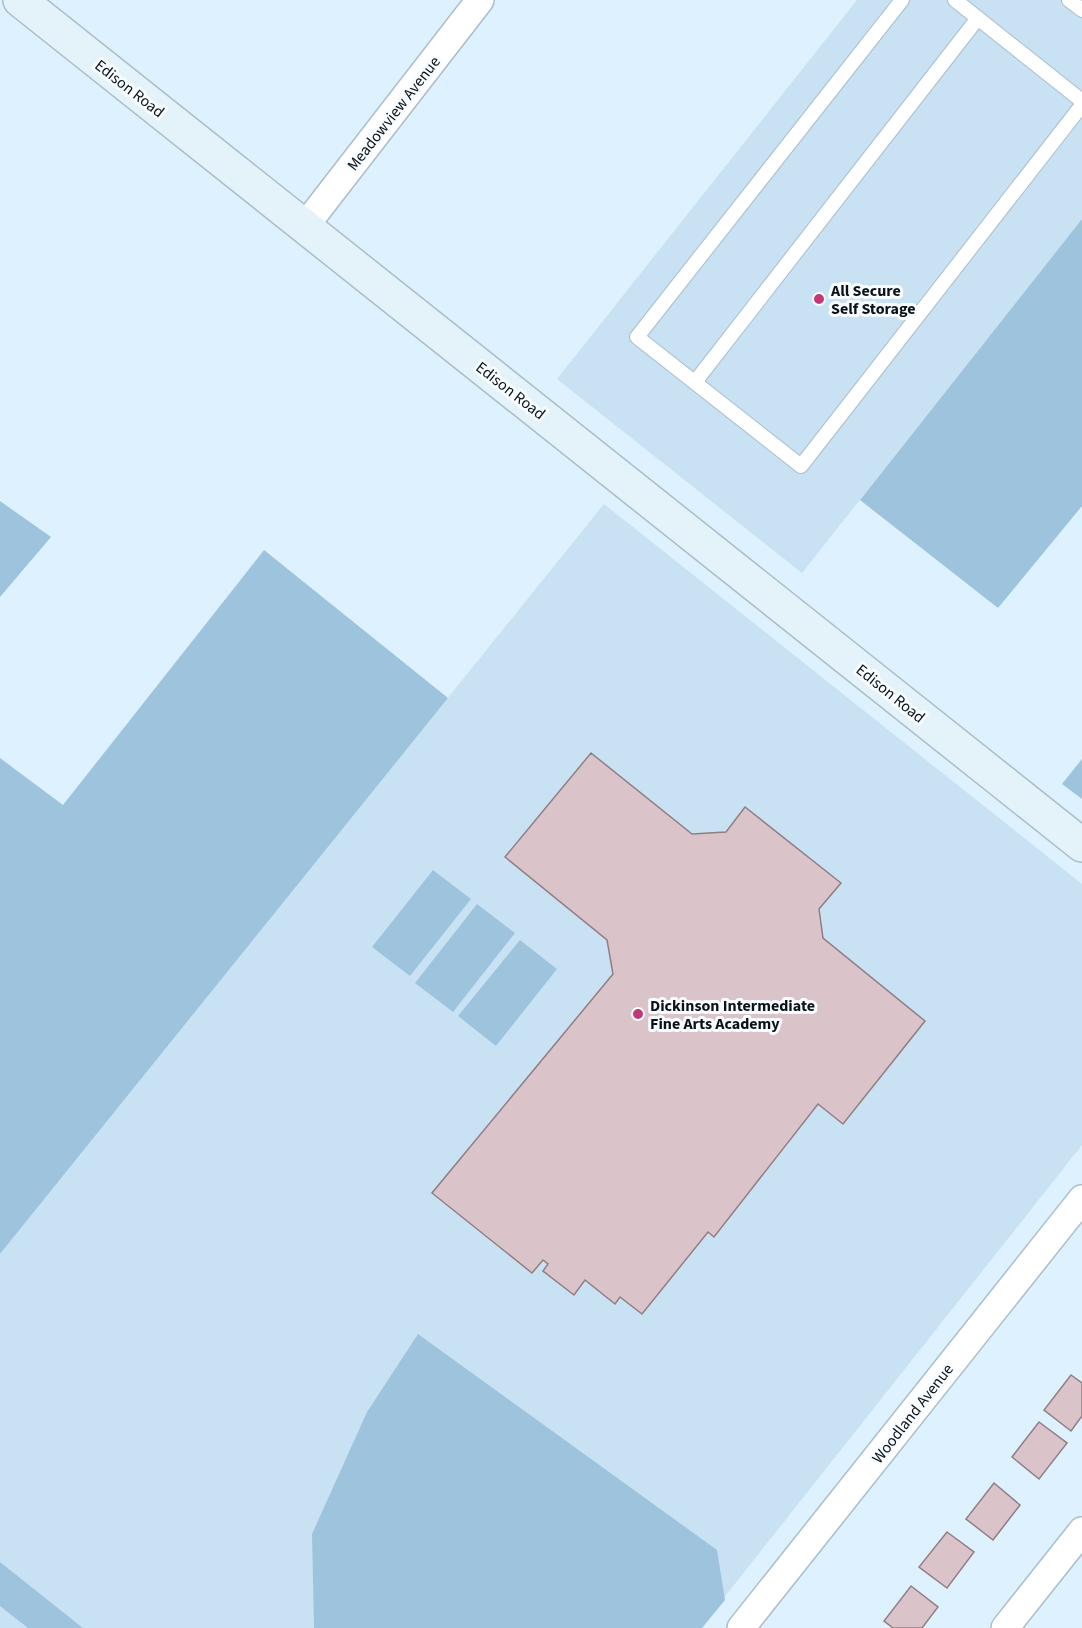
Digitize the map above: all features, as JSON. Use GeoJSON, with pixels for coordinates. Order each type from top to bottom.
{"type":"FeatureCollection","features":[{"type":"Feature","properties":{"kind":"street","name":"Edison Road"},"geometry":{"type":"LineString","coordinates":[[20,0],[1082,845]]}},
{"type":"Feature","properties":{"kind":"street","name":"Meadowview Avenue"},"geometry":{"type":"LineString","coordinates":[[305,226],[480,0]]}},
{"type":"Feature","properties":{"kind":"street","name":"Woodland Avenue"},"geometry":{"type":"LineString","coordinates":[[741,1628],[1082,1199]]}},
{"type":"Feature","properties":{"kind":"street"},"geometry":{"type":"LineString","coordinates":[[1005,1628],[1082,1531]]}},
{"type":"Feature","properties":{"kind":"lane"},"geometry":{"type":"LineString","coordinates":[[902,0],[637,337],[801,466],[1082,103],[955,0]]}},
{"type":"Feature","properties":{"kind":"lane"},"geometry":{"type":"LineString","coordinates":[[1069,0],[1082,10]]}},
{"type":"Feature","properties":{"kind":"lane"},"geometry":{"type":"LineString","coordinates":[[695,382],[978,18]]}},
{"type":"Feature","properties":{"kind":"shaded area","name":"All Secure Self Storage"},"geometry":{"type":"Polygon","coordinates":[[[857,0],[1082,0],[1082,219],[802,573],[557,379],[857,0]]]}},
{"type":"Feature","properties":{"kind":"shaded area"},"geometry":{"type":"Polygon","coordinates":[[[1082,219],[1082,506],[998,608],[860,500],[1082,219]]]}},
{"type":"Feature","properties":{"kind":"shaded area"},"geometry":{"type":"Polygon","coordinates":[[[0,501],[51,537],[0,597],[0,501]]]}},
{"type":"Feature","properties":{"kind":"shaded area","name":"Dickinson Intermediate Fine Arts Academy"},"geometry":{"type":"Polygon","coordinates":[[[604,504],[1082,884],[1082,1145],[700,1628],[0,1628],[0,1254],[604,504]]]}},
{"type":"Feature","properties":{"kind":"shaded area"},"geometry":{"type":"Polygon","coordinates":[[[264,550],[448,698],[0,1254],[0,758],[63,805],[264,550]]]}},
{"type":"Feature","properties":{"kind":"shaded area"},"geometry":{"type":"Polygon","coordinates":[[[1082,759],[1082,799],[1062,784],[1082,759]]]}},
{"type":"Feature","properties":{"kind":"shaded area"},"geometry":{"type":"Polygon","coordinates":[[[433,870],[471,899],[410,976],[372,947],[433,870]]]}},
{"type":"Feature","properties":{"kind":"shaded area"},"geometry":{"type":"Polygon","coordinates":[[[477,904],[515,933],[453,1012],[415,983],[477,904]]]}},
{"type":"Feature","properties":{"kind":"shaded area"},"geometry":{"type":"Polygon","coordinates":[[[520,940],[557,969],[496,1046],[458,1016],[520,940]]]}},
{"type":"Feature","properties":{"kind":"shaded area"},"geometry":{"type":"Polygon","coordinates":[[[418,1334],[717,1550],[725,1600],[702,1628],[314,1628],[312,1534],[367,1412],[418,1334]]]}},
{"type":"Feature","properties":{"kind":"shaded area"},"geometry":{"type":"Polygon","coordinates":[[[0,1562],[83,1628],[28,1628],[0,1606],[0,1562]]]}},
{"type":"Feature","properties":{"kind":"building"},"geometry":{"type":"Polygon","coordinates":[[[591,753],[692,834],[726,832],[745,807],[841,883],[819,909],[823,938],[925,1021],[843,1124],[818,1104],[714,1237],[708,1232],[642,1314],[620,1297],[615,1304],[585,1280],[574,1295],[543,1271],[548,1264],[543,1260],[532,1273],[432,1193],[613,974],[607,940],[505,857],[591,753]]]}},
{"type":"Feature","properties":{"kind":"building"},"geometry":{"type":"Polygon","coordinates":[[[1071,1375],[1082,1383],[1082,1416],[1071,1431],[1044,1410],[1071,1375]]]}},
{"type":"Feature","properties":{"kind":"building"},"geometry":{"type":"Polygon","coordinates":[[[1039,1422],[1067,1443],[1039,1479],[1012,1457],[1039,1422]]]}},
{"type":"Feature","properties":{"kind":"building"},"geometry":{"type":"Polygon","coordinates":[[[994,1483],[1020,1505],[993,1540],[966,1519],[994,1483]]]}},
{"type":"Feature","properties":{"kind":"building"},"geometry":{"type":"Polygon","coordinates":[[[947,1532],[974,1552],[947,1588],[919,1567],[947,1532]]]}},
{"type":"Feature","properties":{"kind":"building"},"geometry":{"type":"Polygon","coordinates":[[[911,1586],[938,1607],[922,1628],[893,1628],[884,1621],[911,1586]]]}},
{"type":"Feature","properties":{"kind":"place","name":"All Secure Self Storage"},"geometry":{"type":"Point","coordinates":[819,299]}},
{"type":"Feature","properties":{"kind":"place","name":"Dickinson Intermediate Fine Arts Academy"},"geometry":{"type":"Point","coordinates":[638,1014]}}]}
